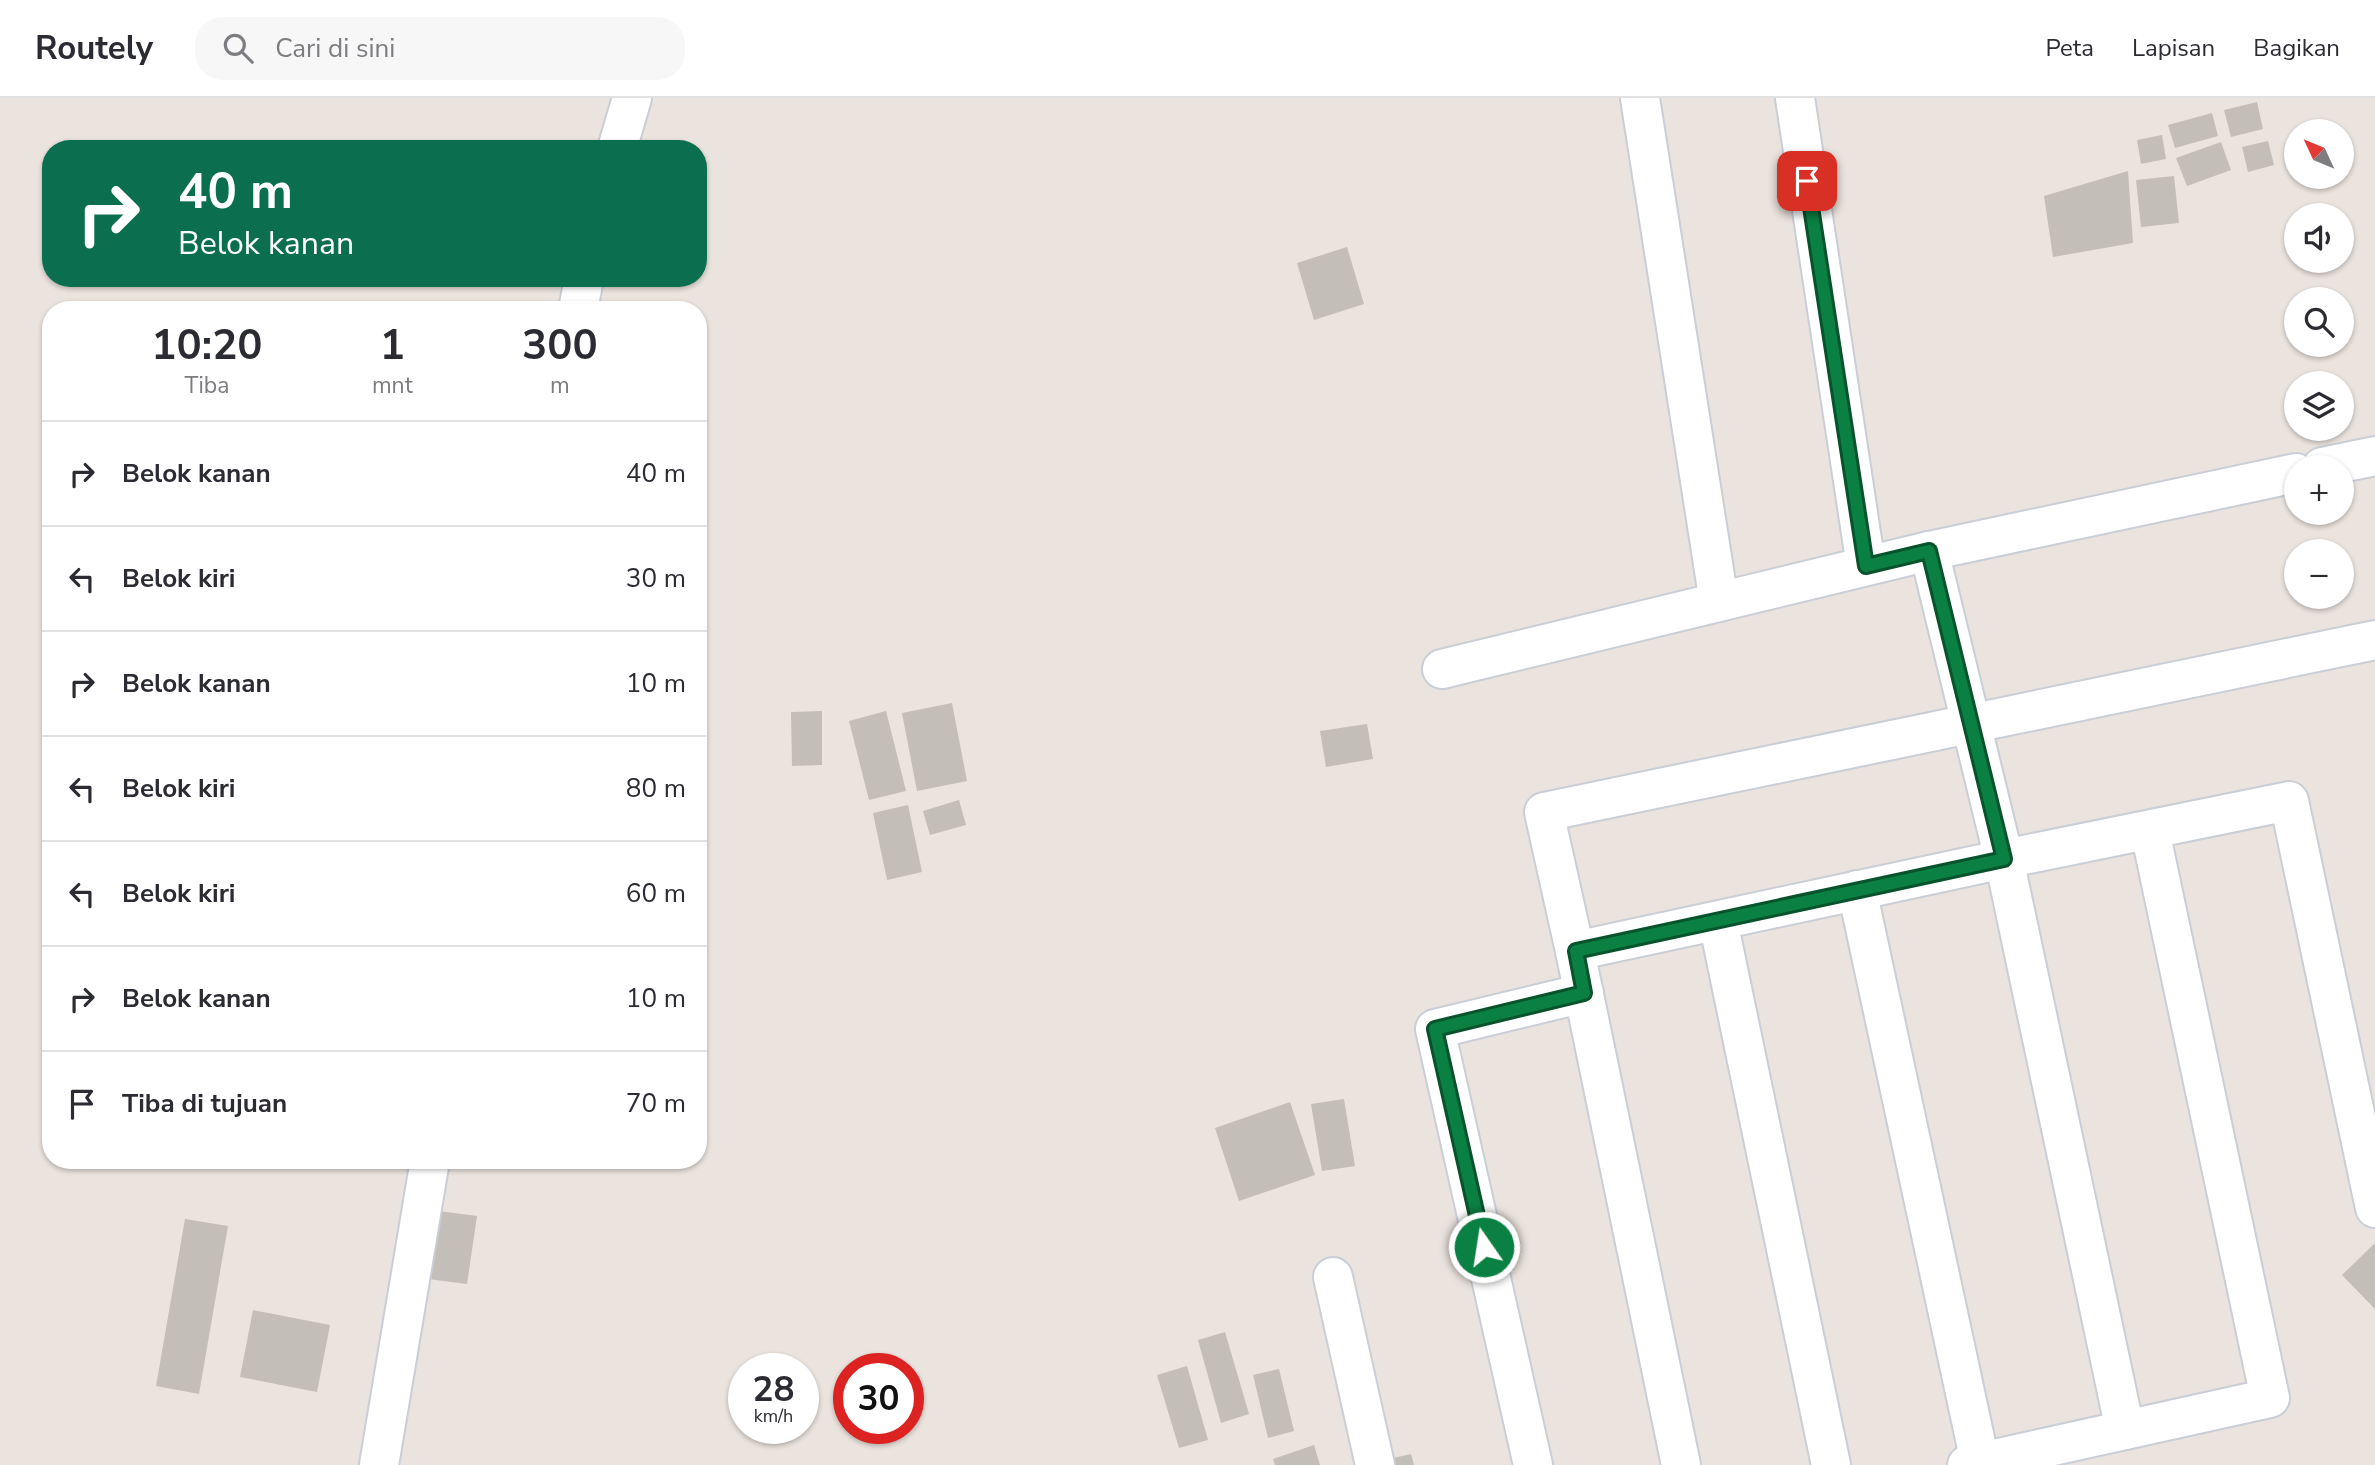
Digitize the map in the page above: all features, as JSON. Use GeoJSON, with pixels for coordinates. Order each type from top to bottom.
{"type":"FeatureCollection","features":[{"type":"Feature","properties":{"kind":"street"},"geometry":{"type":"LineString","coordinates":[[620,140],[632,98]]}},
{"type":"Feature","properties":{"kind":"street"},"geometry":{"type":"LineString","coordinates":[[1640,98],[1719,601]]}},
{"type":"Feature","properties":{"kind":"street"},"geometry":{"type":"LineString","coordinates":[[1795,98],[1866,566]]}},
{"type":"Feature","properties":{"kind":"street"},"geometry":{"type":"LineString","coordinates":[[2354,460],[2375,456]]}},
{"type":"Feature","properties":{"kind":"street"},"geometry":{"type":"LineString","coordinates":[[1442,668],[1929,551],[2284,476]]}},
{"type":"Feature","properties":{"kind":"street"},"geometry":{"type":"LineString","coordinates":[[1929,551],[2004,859],[2125,1430]]}},
{"type":"Feature","properties":{"kind":"street"},"geometry":{"type":"LineString","coordinates":[[1681,1465],[1576,951],[1544,812],[2375,640]]}},
{"type":"Feature","properties":{"kind":"street"},"geometry":{"type":"LineString","coordinates":[[1576,951],[2004,859],[2290,802],[2375,1208]]}},
{"type":"Feature","properties":{"kind":"street"},"geometry":{"type":"LineString","coordinates":[[1857,890],[1973,1464],[2270,1398],[2150,831]]}},
{"type":"Feature","properties":{"kind":"street"},"geometry":{"type":"LineString","coordinates":[[1718,921],[1831,1465]]}},
{"type":"Feature","properties":{"kind":"street"},"geometry":{"type":"LineString","coordinates":[[1532,1465],[1435,1029],[1584,993]]}},
{"type":"Feature","properties":{"kind":"street"},"geometry":{"type":"LineString","coordinates":[[379,1465],[428,1169]]}},
{"type":"Feature","properties":{"kind":"street"},"geometry":{"type":"LineString","coordinates":[[1333,1277],[1375,1465]]}},
{"type":"Feature","properties":{"kind":"building"},"geometry":{"type":"Polygon","coordinates":[[[2257,102],[2263,129],[2231,137],[2224,110],[2257,102]]]}},
{"type":"Feature","properties":{"kind":"building"},"geometry":{"type":"Polygon","coordinates":[[[2212,113],[2218,136],[2175,148],[2168,125],[2212,113]]]}},
{"type":"Feature","properties":{"kind":"building"},"geometry":{"type":"Polygon","coordinates":[[[2162,135],[2166,159],[2141,164],[2137,140],[2162,135]]]}},
{"type":"Feature","properties":{"kind":"building"},"geometry":{"type":"Polygon","coordinates":[[[2268,141],[2274,165],[2248,172],[2242,147],[2268,141]]]}},
{"type":"Feature","properties":{"kind":"building"},"geometry":{"type":"Polygon","coordinates":[[[2221,142],[2231,170],[2187,186],[2176,158],[2221,142]]]}},
{"type":"Feature","properties":{"kind":"building"},"geometry":{"type":"Polygon","coordinates":[[[2128,171],[2133,243],[2053,257],[2044,196],[2128,171]]]}},
{"type":"Feature","properties":{"kind":"building"},"geometry":{"type":"Polygon","coordinates":[[[2174,176],[2179,223],[2141,227],[2136,180],[2174,176]]]}},
{"type":"Feature","properties":{"kind":"building"},"geometry":{"type":"Polygon","coordinates":[[[1347,247],[1364,304],[1314,320],[1297,263],[1347,247]]]}},
{"type":"Feature","properties":{"kind":"building"},"geometry":{"type":"Polygon","coordinates":[[[952,703],[967,781],[917,791],[902,713],[952,703]]]}},
{"type":"Feature","properties":{"kind":"building"},"geometry":{"type":"Polygon","coordinates":[[[822,711],[822,765],[792,766],[791,712],[822,711]]]}},
{"type":"Feature","properties":{"kind":"building"},"geometry":{"type":"Polygon","coordinates":[[[886,711],[906,791],[869,800],[849,721],[886,711]]]}},
{"type":"Feature","properties":{"kind":"building"},"geometry":{"type":"Polygon","coordinates":[[[1367,724],[1373,759],[1326,767],[1320,731],[1367,724]]]}},
{"type":"Feature","properties":{"kind":"building"},"geometry":{"type":"Polygon","coordinates":[[[959,800],[966,825],[930,835],[923,811],[959,800]]]}},
{"type":"Feature","properties":{"kind":"building"},"geometry":{"type":"Polygon","coordinates":[[[908,805],[922,872],[887,880],[873,813],[908,805]]]}},
{"type":"Feature","properties":{"kind":"building"},"geometry":{"type":"Polygon","coordinates":[[[1344,1099],[1355,1166],[1322,1171],[1311,1104],[1344,1099]]]}},
{"type":"Feature","properties":{"kind":"building"},"geometry":{"type":"Polygon","coordinates":[[[1290,1102],[1315,1175],[1239,1201],[1215,1128],[1290,1102]]]}},
{"type":"Feature","properties":{"kind":"building"},"geometry":{"type":"Polygon","coordinates":[[[430,1210],[477,1216],[467,1284],[420,1278],[430,1210]]]}},
{"type":"Feature","properties":{"kind":"building"},"geometry":{"type":"Polygon","coordinates":[[[185,1219],[228,1226],[199,1394],[156,1386],[185,1219]]]}},
{"type":"Feature","properties":{"kind":"building"},"geometry":{"type":"Polygon","coordinates":[[[2375,1243],[2375,1309],[2342,1275],[2375,1243]]]}},
{"type":"Feature","properties":{"kind":"building"},"geometry":{"type":"Polygon","coordinates":[[[253,1310],[330,1325],[317,1392],[240,1377],[253,1310]]]}},
{"type":"Feature","properties":{"kind":"building"},"geometry":{"type":"Polygon","coordinates":[[[1225,1332],[1249,1414],[1221,1423],[1198,1340],[1225,1332]]]}},
{"type":"Feature","properties":{"kind":"building"},"geometry":{"type":"Polygon","coordinates":[[[1187,1366],[1208,1440],[1179,1448],[1157,1375],[1187,1366]]]}},
{"type":"Feature","properties":{"kind":"building"},"geometry":{"type":"Polygon","coordinates":[[[1279,1369],[1294,1431],[1268,1438],[1253,1375],[1279,1369]]]}},
{"type":"Feature","properties":{"kind":"building"},"geometry":{"type":"Polygon","coordinates":[[[1314,1445],[1320,1465],[1275,1465],[1273,1459],[1314,1445]]]}},
{"type":"Feature","properties":{"kind":"building"},"geometry":{"type":"Polygon","coordinates":[[[1411,1454],[1414,1465],[1381,1465],[1380,1461],[1411,1454]]]}},
{"type":"Feature","properties":{"kind":"route"},"geometry":{"type":"LineString","coordinates":[[1484,1247],[1435,1029],[1584,993],[1576,951],[2004,859],[1929,551],[1866,566],[1807,181]]}}]}
